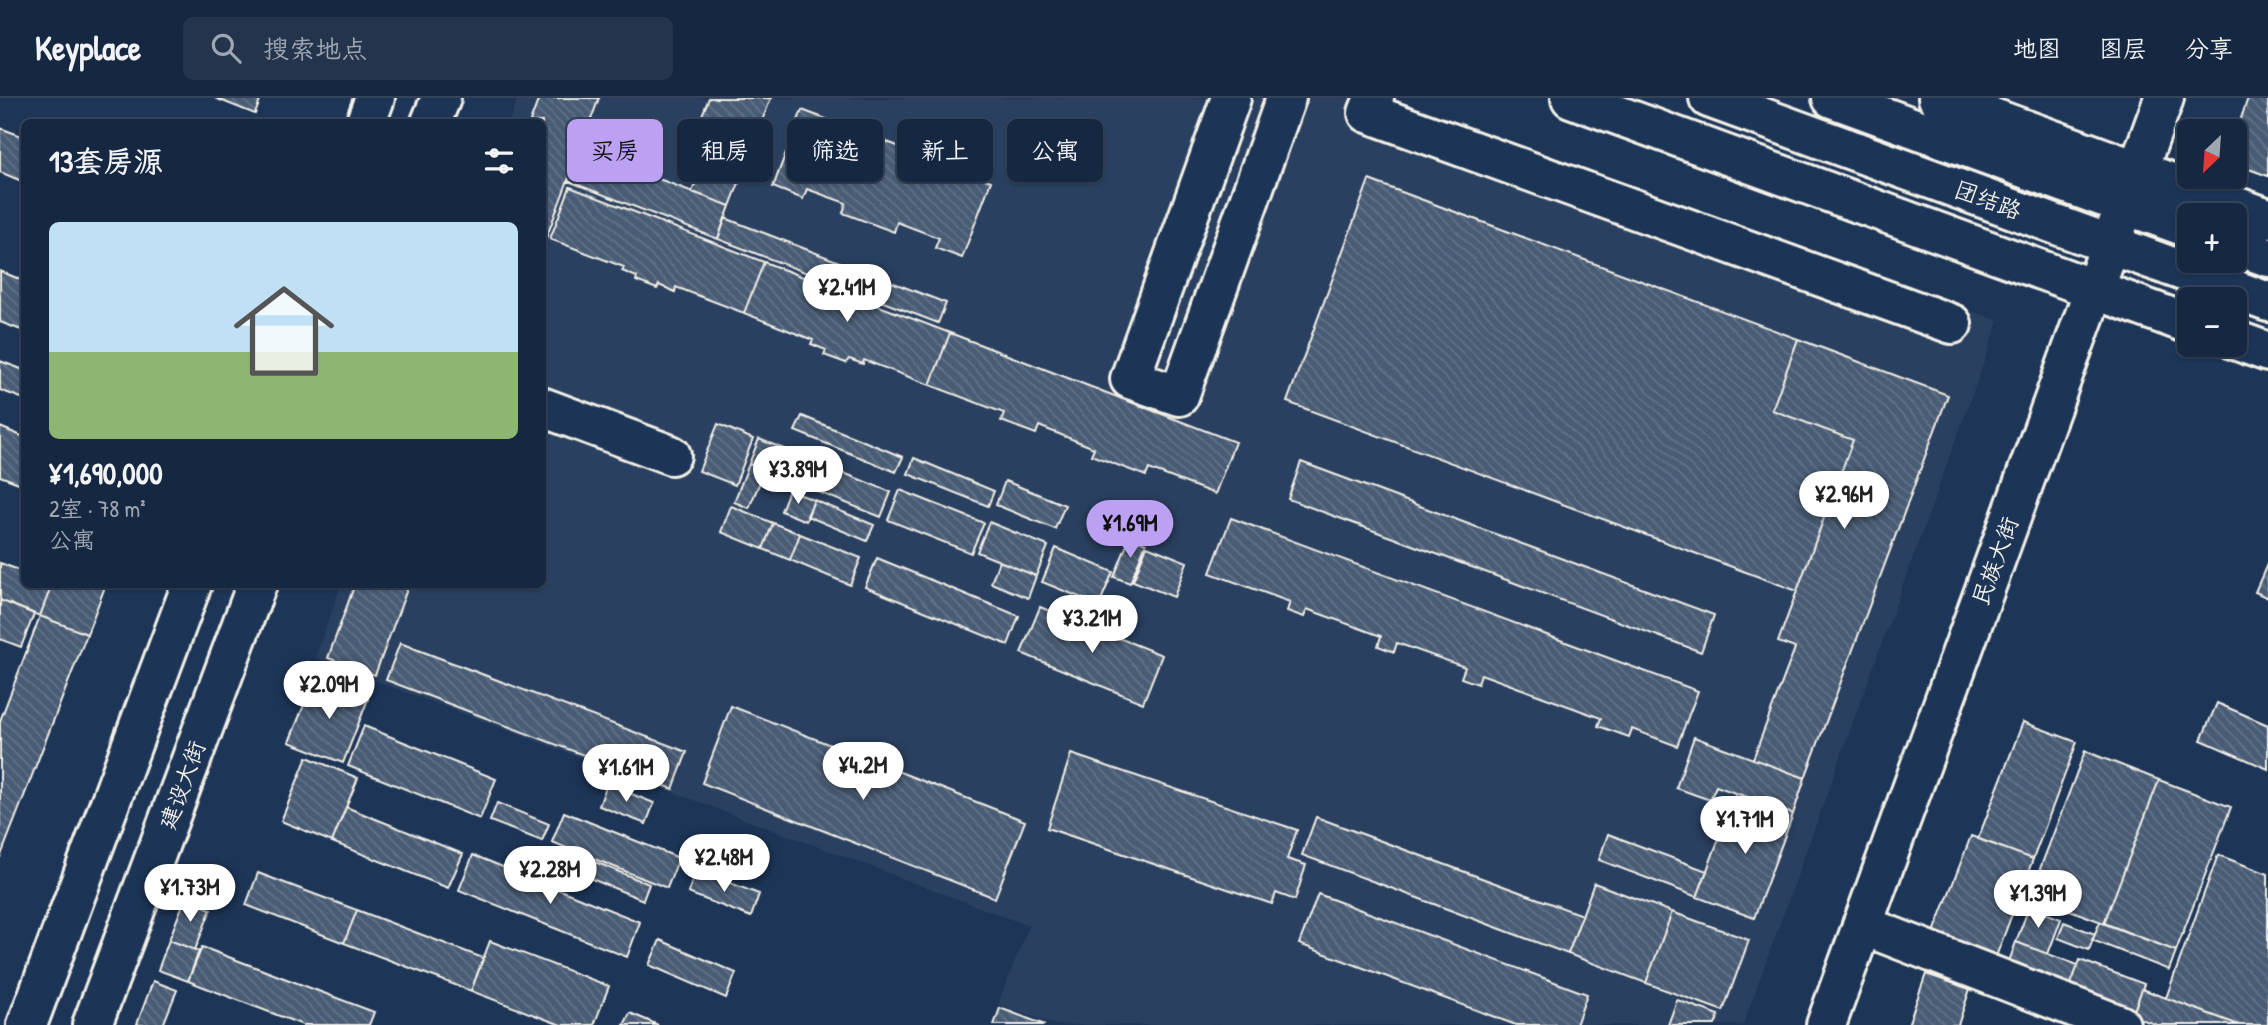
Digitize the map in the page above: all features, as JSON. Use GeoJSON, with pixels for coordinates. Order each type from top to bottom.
{"type":"FeatureCollection","features":[{"type":"Feature","properties":{"kind":"main road"},"geometry":{"type":"LineString","coordinates":[[367,119],[375,98]]}},
{"type":"Feature","properties":{"kind":"main road"},"geometry":{"type":"LineString","coordinates":[[432,119],[441,98]]}},
{"type":"Feature","properties":{"kind":"main road"},"geometry":{"type":"LineString","coordinates":[[1231,98],[1130,379],[1179,396],[1286,98]]}},
{"type":"Feature","properties":{"kind":"main road"},"geometry":{"type":"LineString","coordinates":[[1374,98],[1368,113],[1952,324]]}},
{"type":"Feature","properties":{"kind":"main road"},"geometry":{"type":"LineString","coordinates":[[1571,98],[2177,320]]}},
{"type":"Feature","properties":{"kind":"main road","name":"团结路"},"geometry":{"type":"LineString","coordinates":[[1709,98],[2268,302]]}},
{"type":"Feature","properties":{"kind":"main road","name":"团结路"},"geometry":{"type":"LineString","coordinates":[[1832,98],[2131,188],[2177,220]]}},
{"type":"Feature","properties":{"kind":"main road"},"geometry":{"type":"LineString","coordinates":[[1938,98],[2131,188],[2268,218]]}},
{"type":"Feature","properties":{"kind":"main road","name":"民族大街"},"geometry":{"type":"LineString","coordinates":[[1826,1025],[2164,98]]}},
{"type":"Feature","properties":{"kind":"main road"},"geometry":{"type":"LineString","coordinates":[[2247,249],[2268,257]]}},
{"type":"Feature","properties":{"kind":"main road"},"geometry":{"type":"LineString","coordinates":[[2247,344],[2268,352]]}},
{"type":"Feature","properties":{"kind":"main road"},"geometry":{"type":"LineString","coordinates":[[546,408],[670,455]]}},
{"type":"Feature","properties":{"kind":"main road"},"geometry":{"type":"LineString","coordinates":[[27,1025],[190,588]]}},
{"type":"Feature","properties":{"kind":"main road","name":"建设大街"},"geometry":{"type":"LineString","coordinates":[[92,1025],[256,588]]}},
{"type":"Feature","properties":{"kind":"main road"},"geometry":{"type":"LineString","coordinates":[[1862,925],[2120,1025]]}},
{"type":"Feature","properties":{"kind":"shaded area"},"geometry":{"type":"Polygon","coordinates":[[[518,98],[1388,98],[1999,321],[1743,1025],[1056,1025],[998,1004],[1029,926],[315,658],[340,588],[546,588],[546,119],[510,119],[518,98]]]}},
{"type":"Feature","properties":{"kind":"building"},"geometry":{"type":"Polygon","coordinates":[[[215,98],[261,98],[255,114],[215,98]]]}},
{"type":"Feature","properties":{"kind":"building"},"geometry":{"type":"Polygon","coordinates":[[[539,98],[599,98],[591,119],[567,119],[567,182],[546,238],[546,119],[531,119],[539,98]]]}},
{"type":"Feature","properties":{"kind":"building"},"geometry":{"type":"Polygon","coordinates":[[[709,98],[771,98],[763,119],[701,119],[709,98]]]}},
{"type":"Feature","properties":{"kind":"building"},"geometry":{"type":"Polygon","coordinates":[[[2248,98],[2268,98],[2268,176],[2247,168],[2247,119],[2241,119],[2248,98]]]}},
{"type":"Feature","properties":{"kind":"building"},"geometry":{"type":"Polygon","coordinates":[[[802,110],[826,119],[799,119],[802,110]]]}},
{"type":"Feature","properties":{"kind":"building"},"geometry":{"type":"Polygon","coordinates":[[[0,128],[21,136],[21,181],[0,172],[0,128]]]}},
{"type":"Feature","properties":{"kind":"building"},"geometry":{"type":"Polygon","coordinates":[[[883,140],[897,146],[897,182],[991,182],[962,258],[935,248],[939,238],[897,222],[894,232],[843,213],[846,203],[807,189],[803,199],[773,187],[787,150],[787,182],[883,182],[883,140]]]}},
{"type":"Feature","properties":{"kind":"building"},"geometry":{"type":"Polygon","coordinates":[[[1369,180],[1798,339],[1772,410],[1853,440],[1797,591],[1287,402],[1369,180]]]}},
{"type":"Feature","properties":{"kind":"building"},"geometry":{"type":"Polygon","coordinates":[[[663,181],[730,206],[718,239],[571,182],[663,181]]]}},
{"type":"Feature","properties":{"kind":"building"},"geometry":{"type":"Polygon","coordinates":[[[696,182],[739,182],[730,206],[692,192],[696,182]]]}},
{"type":"Feature","properties":{"kind":"building"},"geometry":{"type":"Polygon","coordinates":[[[570,187],[764,262],[744,313],[676,287],[675,292],[659,285],[657,289],[636,281],[637,277],[622,271],[624,267],[550,239],[570,187]]]}},
{"type":"Feature","properties":{"kind":"building"},"geometry":{"type":"Polygon","coordinates":[[[725,218],[946,303],[938,323],[718,239],[725,218]]]}},
{"type":"Feature","properties":{"kind":"building"},"geometry":{"type":"Polygon","coordinates":[[[764,262],[950,333],[930,385],[864,360],[863,364],[849,359],[846,363],[824,355],[826,350],[811,344],[813,340],[744,313],[764,262]]]}},
{"type":"Feature","properties":{"kind":"building"},"geometry":{"type":"Polygon","coordinates":[[[0,271],[21,280],[21,330],[0,322],[0,271]]]}},
{"type":"Feature","properties":{"kind":"building"},"geometry":{"type":"Polygon","coordinates":[[[950,333],[1235,442],[1215,494],[1149,469],[1146,476],[1091,455],[1094,448],[1039,426],[1036,434],[1001,421],[1004,413],[930,385],[950,333]]]}},
{"type":"Feature","properties":{"kind":"building"},"geometry":{"type":"Polygon","coordinates":[[[1798,339],[1948,395],[1805,778],[1753,759],[1795,648],[1778,642],[1853,440],[1772,410],[1798,339]]]}},
{"type":"Feature","properties":{"kind":"building"},"geometry":{"type":"Polygon","coordinates":[[[0,361],[21,369],[21,398],[0,390],[0,361]]]}},
{"type":"Feature","properties":{"kind":"building"},"geometry":{"type":"Polygon","coordinates":[[[802,416],[903,457],[896,472],[795,431],[802,416]]]}},
{"type":"Feature","properties":{"kind":"building"},"geometry":{"type":"Polygon","coordinates":[[[718,424],[753,439],[735,485],[699,471],[718,424]]]}},
{"type":"Feature","properties":{"kind":"building"},"geometry":{"type":"Polygon","coordinates":[[[0,427],[21,436],[21,484],[0,476],[0,427]]]}},
{"type":"Feature","properties":{"kind":"building"},"geometry":{"type":"Polygon","coordinates":[[[759,439],[891,492],[881,517],[749,464],[759,439]]]}},
{"type":"Feature","properties":{"kind":"building"},"geometry":{"type":"Polygon","coordinates":[[[914,458],[994,491],[988,506],[908,474],[914,458]]]}},
{"type":"Feature","properties":{"kind":"building"},"geometry":{"type":"Polygon","coordinates":[[[1301,462],[1714,615],[1701,652],[1288,499],[1301,462]]]}},
{"type":"Feature","properties":{"kind":"building"},"geometry":{"type":"Polygon","coordinates":[[[749,464],[765,470],[749,508],[734,502],[749,464]]]}},
{"type":"Feature","properties":{"kind":"building"},"geometry":{"type":"Polygon","coordinates":[[[1005,481],[1065,505],[1055,529],[996,505],[1005,481]]]}},
{"type":"Feature","properties":{"kind":"building"},"geometry":{"type":"Polygon","coordinates":[[[789,490],[814,500],[806,521],[781,511],[789,490]]]}},
{"type":"Feature","properties":{"kind":"building"},"geometry":{"type":"Polygon","coordinates":[[[900,490],[984,523],[971,553],[888,520],[900,490]]]}},
{"type":"Feature","properties":{"kind":"building"},"geometry":{"type":"Polygon","coordinates":[[[814,500],[874,525],[867,541],[807,516],[814,500]]]}},
{"type":"Feature","properties":{"kind":"building"},"geometry":{"type":"Polygon","coordinates":[[[731,506],[773,523],[763,549],[721,532],[731,506]]]}},
{"type":"Feature","properties":{"kind":"building"},"geometry":{"type":"Polygon","coordinates":[[[1231,518],[1698,691],[1677,746],[1632,729],[1629,737],[1598,726],[1601,718],[1481,674],[1478,684],[1461,678],[1465,667],[1397,643],[1394,652],[1378,646],[1381,636],[1307,609],[1304,617],[1287,611],[1290,602],[1210,573],[1231,518]]]}},
{"type":"Feature","properties":{"kind":"building"},"geometry":{"type":"Polygon","coordinates":[[[989,522],[1048,546],[1036,576],[977,552],[989,522]]]}},
{"type":"Feature","properties":{"kind":"building"},"geometry":{"type":"Polygon","coordinates":[[[773,523],[800,534],[790,560],[763,549],[773,523]]]}},
{"type":"Feature","properties":{"kind":"building"},"geometry":{"type":"Polygon","coordinates":[[[800,534],[861,558],[850,585],[790,560],[800,534]]]}},
{"type":"Feature","properties":{"kind":"building"},"geometry":{"type":"Polygon","coordinates":[[[1130,537],[1146,543],[1130,583],[1114,577],[1130,537]]]}},
{"type":"Feature","properties":{"kind":"building"},"geometry":{"type":"Polygon","coordinates":[[[1147,546],[1187,562],[1174,597],[1133,581],[1147,546]]]}},
{"type":"Feature","properties":{"kind":"building"},"geometry":{"type":"Polygon","coordinates":[[[1056,548],[1113,572],[1099,605],[1042,582],[1056,548]]]}},
{"type":"Feature","properties":{"kind":"building"},"geometry":{"type":"Polygon","coordinates":[[[877,558],[1019,616],[1008,645],[865,587],[877,558]]]}},
{"type":"Feature","properties":{"kind":"building"},"geometry":{"type":"Polygon","coordinates":[[[999,561],[1036,576],[1028,598],[991,583],[999,561]]]}},
{"type":"Feature","properties":{"kind":"building"},"geometry":{"type":"Polygon","coordinates":[[[2268,562],[2268,598],[2255,592],[2268,562]]]}},
{"type":"Feature","properties":{"kind":"building"},"geometry":{"type":"Polygon","coordinates":[[[0,563],[21,571],[21,588],[50,588],[40,616],[0,600],[0,563]]]}},
{"type":"Feature","properties":{"kind":"building"},"geometry":{"type":"Polygon","coordinates":[[[50,588],[104,588],[87,634],[40,616],[50,588]]]}},
{"type":"Feature","properties":{"kind":"building"},"geometry":{"type":"Polygon","coordinates":[[[354,588],[408,588],[375,675],[328,658],[354,588]]]}},
{"type":"Feature","properties":{"kind":"building"},"geometry":{"type":"Polygon","coordinates":[[[0,600],[34,614],[21,647],[0,639],[0,600]]]}},
{"type":"Feature","properties":{"kind":"building"},"geometry":{"type":"Polygon","coordinates":[[[1040,607],[1162,655],[1143,703],[1021,653],[1040,607]]]}},
{"type":"Feature","properties":{"kind":"building"},"geometry":{"type":"Polygon","coordinates":[[[40,616],[87,634],[0,858],[0,721],[40,616]]]}},
{"type":"Feature","properties":{"kind":"building"},"geometry":{"type":"Polygon","coordinates":[[[400,643],[687,752],[673,789],[386,680],[400,643]]]}},
{"type":"Feature","properties":{"kind":"building"},"geometry":{"type":"Polygon","coordinates":[[[315,678],[368,699],[343,763],[289,742],[315,678]]]}},
{"type":"Feature","properties":{"kind":"building"},"geometry":{"type":"Polygon","coordinates":[[[2217,703],[2268,725],[2268,769],[2201,740],[2217,703]]]}},
{"type":"Feature","properties":{"kind":"building"},"geometry":{"type":"Polygon","coordinates":[[[731,706],[1025,821],[995,898],[702,783],[731,706]]]}},
{"type":"Feature","properties":{"kind":"building"},"geometry":{"type":"Polygon","coordinates":[[[2023,722],[2077,742],[2033,859],[1978,839],[2023,722]]]}},
{"type":"Feature","properties":{"kind":"building"},"geometry":{"type":"Polygon","coordinates":[[[364,726],[496,779],[480,819],[348,766],[364,726]]]}},
{"type":"Feature","properties":{"kind":"building"},"geometry":{"type":"Polygon","coordinates":[[[1694,737],[1805,778],[1793,814],[1716,786],[1710,800],[1676,788],[1694,737]]]}},
{"type":"Feature","properties":{"kind":"building"},"geometry":{"type":"Polygon","coordinates":[[[2085,751],[2159,780],[2104,923],[2030,895],[2085,751]]]}},
{"type":"Feature","properties":{"kind":"building"},"geometry":{"type":"Polygon","coordinates":[[[1071,754],[1297,830],[1287,859],[1306,865],[1295,900],[1276,893],[1272,904],[1047,828],[1071,754]]]}},
{"type":"Feature","properties":{"kind":"building"},"geometry":{"type":"Polygon","coordinates":[[[307,757],[358,778],[332,842],[281,821],[307,757]]]}},
{"type":"Feature","properties":{"kind":"building"},"geometry":{"type":"Polygon","coordinates":[[[2159,780],[2231,807],[2176,951],[2104,923],[2159,780]]]}},
{"type":"Feature","properties":{"kind":"building"},"geometry":{"type":"Polygon","coordinates":[[[607,784],[654,803],[646,824],[599,806],[607,784]]]}},
{"type":"Feature","properties":{"kind":"building"},"geometry":{"type":"Polygon","coordinates":[[[1736,793],[1793,814],[1754,918],[1697,897],[1736,793]]]}},
{"type":"Feature","properties":{"kind":"building"},"geometry":{"type":"Polygon","coordinates":[[[497,803],[549,824],[542,841],[490,821],[497,803]]]}},
{"type":"Feature","properties":{"kind":"building"},"geometry":{"type":"Polygon","coordinates":[[[346,807],[463,854],[448,888],[332,842],[346,807]]]}},
{"type":"Feature","properties":{"kind":"building"},"geometry":{"type":"Polygon","coordinates":[[[564,812],[679,858],[667,888],[552,842],[564,812]]]}},
{"type":"Feature","properties":{"kind":"building"},"geometry":{"type":"Polygon","coordinates":[[[1316,817],[1582,915],[1568,954],[1302,855],[1316,817]]]}},
{"type":"Feature","properties":{"kind":"building"},"geometry":{"type":"Polygon","coordinates":[[[1608,834],[1707,871],[1697,897],[1599,860],[1608,834]]]}},
{"type":"Feature","properties":{"kind":"building"},"geometry":{"type":"Polygon","coordinates":[[[1971,836],[2033,859],[1992,967],[1930,943],[1971,836]]]}},
{"type":"Feature","properties":{"kind":"building"},"geometry":{"type":"Polygon","coordinates":[[[473,855],[640,922],[627,957],[459,890],[473,855]]]}},
{"type":"Feature","properties":{"kind":"building"},"geometry":{"type":"Polygon","coordinates":[[[2218,855],[2268,874],[2268,1025],[2239,1025],[2166,998],[2218,855]]]}},
{"type":"Feature","properties":{"kind":"building"},"geometry":{"type":"Polygon","coordinates":[[[595,862],[649,884],[643,900],[589,878],[595,862]]]}},
{"type":"Feature","properties":{"kind":"building"},"geometry":{"type":"Polygon","coordinates":[[[696,870],[759,894],[751,917],[688,893],[696,870]]]}},
{"type":"Feature","properties":{"kind":"building"},"geometry":{"type":"Polygon","coordinates":[[[258,873],[357,910],[344,943],[246,905],[258,873]]]}},
{"type":"Feature","properties":{"kind":"building"},"geometry":{"type":"Polygon","coordinates":[[[1594,883],[1672,912],[1646,983],[1568,954],[1594,883]]]}},
{"type":"Feature","properties":{"kind":"building"},"geometry":{"type":"Polygon","coordinates":[[[1318,894],[1587,994],[1576,1025],[1516,1025],[1299,944],[1318,894]]]}},
{"type":"Feature","properties":{"kind":"building"},"geometry":{"type":"Polygon","coordinates":[[[185,899],[211,909],[195,950],[169,940],[185,899]]]}},
{"type":"Feature","properties":{"kind":"building"},"geometry":{"type":"Polygon","coordinates":[[[2029,907],[2061,919],[2048,954],[2016,942],[2029,907]]]}},
{"type":"Feature","properties":{"kind":"building"},"geometry":{"type":"Polygon","coordinates":[[[357,910],[483,958],[471,991],[344,943],[357,910]]]}},
{"type":"Feature","properties":{"kind":"building"},"geometry":{"type":"Polygon","coordinates":[[[1672,912],[1749,940],[1723,1011],[1646,983],[1672,912]]]}},
{"type":"Feature","properties":{"kind":"building"},"geometry":{"type":"Polygon","coordinates":[[[2064,922],[2095,934],[2089,950],[2058,938],[2064,922]]]}},
{"type":"Feature","properties":{"kind":"building"},"geometry":{"type":"Polygon","coordinates":[[[2100,922],[2176,951],[2169,970],[2092,940],[2100,922]]]}},
{"type":"Feature","properties":{"kind":"building"},"geometry":{"type":"Polygon","coordinates":[[[169,940],[199,951],[188,981],[158,970],[169,940]]]}},
{"type":"Feature","properties":{"kind":"building"},"geometry":{"type":"Polygon","coordinates":[[[660,940],[736,973],[726,998],[649,965],[660,940]]]}},
{"type":"Feature","properties":{"kind":"building"},"geometry":{"type":"Polygon","coordinates":[[[490,941],[609,986],[594,1025],[561,1025],[471,991],[490,941]]]}},
{"type":"Feature","properties":{"kind":"building"},"geometry":{"type":"Polygon","coordinates":[[[2016,942],[2078,965],[2068,992],[2006,970],[2016,942]]]}},
{"type":"Feature","properties":{"kind":"building"},"geometry":{"type":"Polygon","coordinates":[[[202,947],[374,1012],[369,1025],[303,1025],[188,981],[202,947]]]}},
{"type":"Feature","properties":{"kind":"building"},"geometry":{"type":"Polygon","coordinates":[[[2080,960],[2144,984],[2132,1016],[2068,992],[2080,960]]]}},
{"type":"Feature","properties":{"kind":"building"},"geometry":{"type":"Polygon","coordinates":[[[1926,974],[1970,989],[1958,1025],[1908,1025],[1926,974]]]}},
{"type":"Feature","properties":{"kind":"building"},"geometry":{"type":"Polygon","coordinates":[[[153,981],[177,990],[163,1025],[139,1025],[137,1024],[153,981]]]}},
{"type":"Feature","properties":{"kind":"building"},"geometry":{"type":"Polygon","coordinates":[[[2142,989],[2239,1025],[2157,1025],[2132,1016],[2142,989]]]}},
{"type":"Feature","properties":{"kind":"building"},"geometry":{"type":"Polygon","coordinates":[[[1677,1000],[1719,1015],[1715,1025],[1668,1025],[1677,1000]]]}},
{"type":"Feature","properties":{"kind":"building"},"geometry":{"type":"Polygon","coordinates":[[[1000,1008],[1045,1025],[994,1025],[1000,1008]]]}},
{"type":"Feature","properties":{"kind":"building"},"geometry":{"type":"Polygon","coordinates":[[[630,1013],[658,1025],[624,1025],[630,1013]]]}}]}
